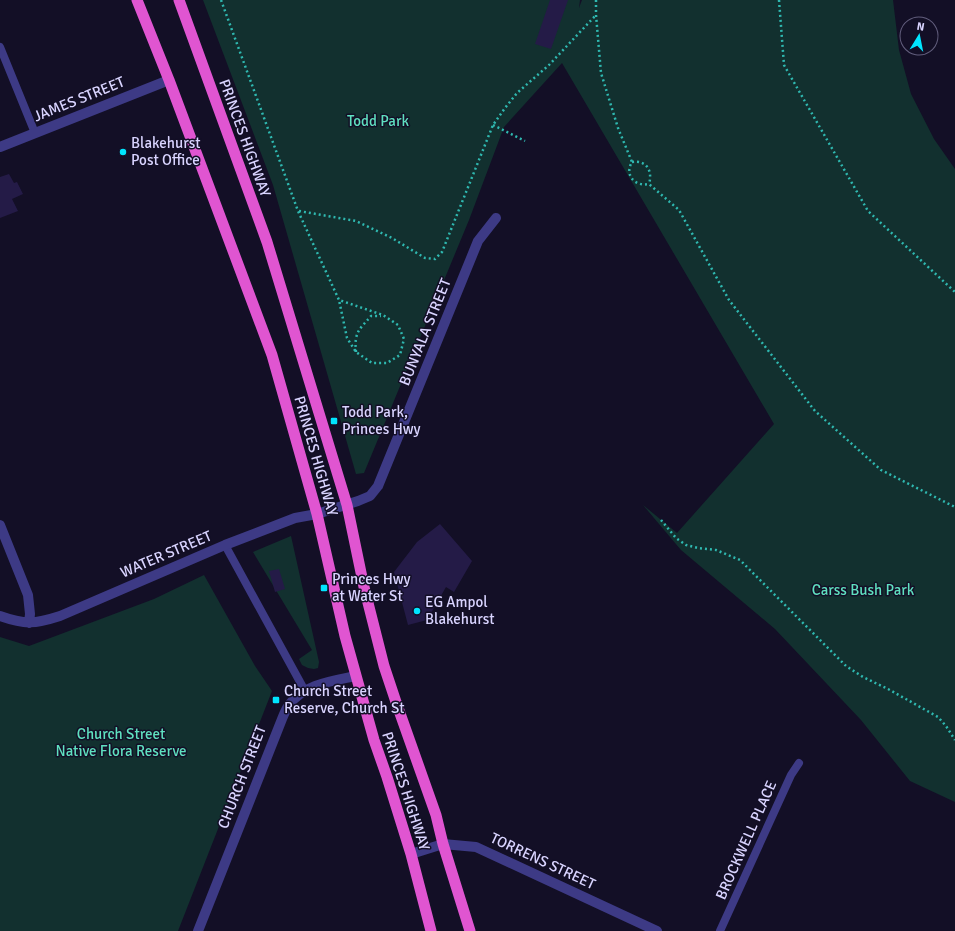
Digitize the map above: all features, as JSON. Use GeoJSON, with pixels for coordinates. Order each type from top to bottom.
{"type":"FeatureCollection","features":[{"type":"Feature","properties":{"kind":"highway","name":"PRINCES HIGHWAY"},"geometry":{"type":"LineString","coordinates":[[137,0],[169,80],[272,355],[317,514],[356,676],[374,740],[411,854],[431,931]]}},
{"type":"Feature","properties":{"kind":"highway","name":"PRINCES HIGHWAY"},"geometry":{"type":"LineString","coordinates":[[179,0],[267,242],[347,505],[364,587],[384,666],[436,815],[443,844],[470,931]]}},
{"type":"Feature","properties":{"kind":"street","name":"JAMES STREET"},"geometry":{"type":"LineString","coordinates":[[0,147],[169,80]]}},
{"type":"Feature","properties":{"kind":"street","name":"BUNYALA STREET"},"geometry":{"type":"LineString","coordinates":[[317,514],[370,496],[378,486],[478,241],[496,218]]}},
{"type":"Feature","properties":{"kind":"street","name":"WATER STREET"},"geometry":{"type":"LineString","coordinates":[[29,623],[42,622],[60,616],[225,545],[294,518],[317,514]]}},
{"type":"Feature","properties":{"kind":"street"},"geometry":{"type":"LineString","coordinates":[[0,525],[28,595],[30,614],[29,623],[0,616]]}},
{"type":"Feature","properties":{"kind":"street","name":"CHURCH STREET"},"geometry":{"type":"LineString","coordinates":[[198,931],[282,718],[290,704],[305,691],[329,682],[356,676]]}},
{"type":"Feature","properties":{"kind":"street","name":"TORRENS STREET"},"geometry":{"type":"LineString","coordinates":[[411,854],[443,844],[476,847],[657,931]]}},
{"type":"Feature","properties":{"kind":"lane"},"geometry":{"type":"LineString","coordinates":[[0,47],[35,133]]}},
{"type":"Feature","properties":{"kind":"lane"},"geometry":{"type":"LineString","coordinates":[[225,545],[305,691]]}},
{"type":"Feature","properties":{"kind":"lane","name":"BROCKWELL PLACE"},"geometry":{"type":"LineString","coordinates":[[720,931],[791,774],[799,763]]}},
{"type":"Feature","properties":{"kind":"path"},"geometry":{"type":"LineString","coordinates":[[221,0],[298,211],[339,300],[347,338],[356,352],[372,363],[388,363],[400,355],[404,339],[398,325],[383,316],[339,300]]}},
{"type":"Feature","properties":{"kind":"path"},"geometry":{"type":"LineString","coordinates":[[596,0],[601,73],[618,128],[632,162],[629,171],[632,179],[640,184],[649,184],[679,210],[729,300],[815,411],[881,470],[955,507]]}},
{"type":"Feature","properties":{"kind":"path"},"geometry":{"type":"LineString","coordinates":[[779,0],[784,65],[868,211],[955,292]]}},
{"type":"Feature","properties":{"kind":"path"},"geometry":{"type":"LineString","coordinates":[[298,211],[356,221],[392,238],[425,258],[435,259],[442,252],[493,125],[504,108],[517,93],[549,64],[596,15]]}},
{"type":"Feature","properties":{"kind":"path"},"geometry":{"type":"LineString","coordinates":[[493,125],[525,141]]}},
{"type":"Feature","properties":{"kind":"path"},"geometry":{"type":"LineString","coordinates":[[632,162],[642,162],[649,169],[651,174],[649,184]]}},
{"type":"Feature","properties":{"kind":"path"},"geometry":{"type":"LineString","coordinates":[[356,352],[355,339],[360,329],[371,316],[383,316]]}},
{"type":"Feature","properties":{"kind":"path"},"geometry":{"type":"LineString","coordinates":[[661,520],[676,538],[686,545],[716,550],[740,560],[846,666],[862,677],[888,689],[938,717],[955,740]]}},
{"type":"Feature","properties":{"kind":"green space"},"geometry":{"type":"Polygon","coordinates":[[[203,0],[580,0],[579,8],[582,0],[893,0],[899,56],[901,56],[911,94],[934,139],[955,169],[955,802],[910,781],[861,720],[775,629],[681,550],[643,505],[677,533],[774,424],[562,63],[504,127],[469,220],[364,473],[356,474],[273,185],[203,0]]]}},
{"type":"Feature","properties":{"kind":"green space"},"geometry":{"type":"Polygon","coordinates":[[[291,536],[319,662],[318,668],[314,669],[302,665],[299,659],[312,650],[253,552],[291,536]]]}},
{"type":"Feature","properties":{"kind":"green space","name":"Church Street Native Flora Reserve"},"geometry":{"type":"Polygon","coordinates":[[[204,575],[255,666],[272,691],[178,931],[0,931],[0,637],[29,646],[154,599],[204,575]]]}},
{"type":"Feature","properties":{"kind":"building"},"geometry":{"type":"Polygon","coordinates":[[[550,0],[568,0],[551,49],[535,44],[550,0]]]}},
{"type":"Feature","properties":{"kind":"building"},"geometry":{"type":"Polygon","coordinates":[[[9,174],[14,183],[17,182],[23,194],[12,199],[18,211],[0,218],[0,177],[9,174]]]}},
{"type":"Feature","properties":{"kind":"building"},"geometry":{"type":"Polygon","coordinates":[[[440,524],[472,561],[454,592],[446,587],[427,620],[408,625],[394,572],[417,542],[440,524]]]}},
{"type":"Feature","properties":{"kind":"building"},"geometry":{"type":"Polygon","coordinates":[[[279,569],[285,589],[275,592],[269,571],[279,569]]]}},
{"type":"Feature","properties":{"kind":"place","name":"Blakehurst Post Office"},"geometry":{"type":"Point","coordinates":[123,152]}},
{"type":"Feature","properties":{"kind":"place","name":"Todd Park, Princes Hwy"},"geometry":{"type":"Point","coordinates":[334,421]}},
{"type":"Feature","properties":{"kind":"place","name":"Princes Hwy at Water St"},"geometry":{"type":"Point","coordinates":[324,588]}},
{"type":"Feature","properties":{"kind":"place","name":"EG Ampol Blakehurst"},"geometry":{"type":"Point","coordinates":[417,611]}},
{"type":"Feature","properties":{"kind":"place","name":"Church Street Reserve, Church St"},"geometry":{"type":"Point","coordinates":[276,700]}},
{"type":"Feature","properties":{"kind":"park label","name":"Todd Park"},"geometry":{"type":"Point","coordinates":[378,121]}},
{"type":"Feature","properties":{"kind":"park label","name":"Carss Bush Park"},"geometry":{"type":"Point","coordinates":[863,590]}}]}
